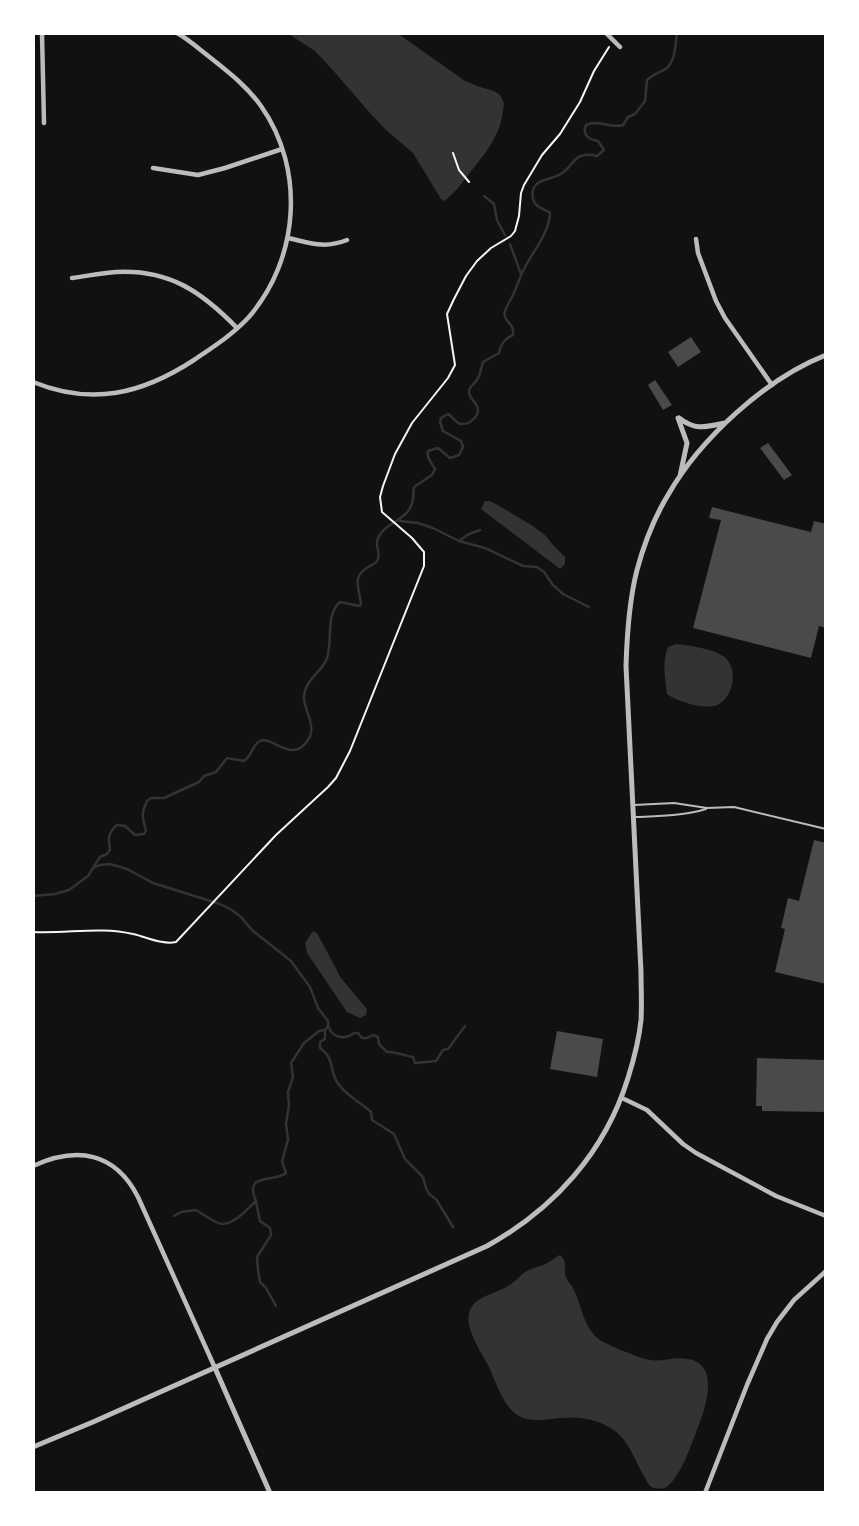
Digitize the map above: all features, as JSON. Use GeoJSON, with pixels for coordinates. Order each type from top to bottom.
{"type":"FeatureCollection","features":[{"type":"Feature","properties":{"kind":"street"},"geometry":{"type":"LineString","coordinates":[[42,33],[44,123]]}},
{"type":"Feature","properties":{"kind":"street"},"geometry":{"type":"LineString","coordinates":[[33,382],[59,390],[102,395],[155,382],[216,346],[237,328],[262,299],[273,281],[288,238],[292,197],[282,149],[261,106],[247,89],[236,77],[177,33]]}},
{"type":"Feature","properties":{"kind":"street"},"geometry":{"type":"LineString","coordinates":[[606,33],[620,47]]}},
{"type":"Feature","properties":{"kind":"street"},"geometry":{"type":"LineString","coordinates":[[153,168],[198,175],[282,149]]}},
{"type":"Feature","properties":{"kind":"street"},"geometry":{"type":"LineString","coordinates":[[288,238],[330,246],[347,240]]}},
{"type":"Feature","properties":{"kind":"street"},"geometry":{"type":"LineString","coordinates":[[696,239],[698,253],[720,309],[772,385]]}},
{"type":"Feature","properties":{"kind":"street"},"geometry":{"type":"LineString","coordinates":[[72,278],[114,272],[144,272],[161,276],[194,290],[217,307],[237,328]]}},
{"type":"Feature","properties":{"kind":"street"},"geometry":{"type":"LineString","coordinates":[[33,1447],[467,1256],[509,1234],[549,1204],[584,1166],[622,1098],[634,1060],[641,1021],[626,666],[628,622],[637,570],[654,521],[668,495],[725,423],[772,385],[801,366],[826,355]]}},
{"type":"Feature","properties":{"kind":"street"},"geometry":{"type":"LineString","coordinates":[[680,477],[687,443],[678,418],[688,425],[703,428],[725,423]]}},
{"type":"Feature","properties":{"kind":"street"},"geometry":{"type":"LineString","coordinates":[[622,1098],[647,1110],[696,1153],[776,1196],[826,1216]]}},
{"type":"Feature","properties":{"kind":"street"},"geometry":{"type":"LineString","coordinates":[[33,1166],[66,1155],[84,1155],[102,1160],[125,1176],[138,1197],[270,1493]]}},
{"type":"Feature","properties":{"kind":"street"},"geometry":{"type":"LineString","coordinates":[[705,1493],[747,1385],[777,1322],[794,1300],[826,1271]]}},
{"type":"Feature","properties":{"kind":"lane"},"geometry":{"type":"LineString","coordinates":[[633,805],[674,803],[707,808],[734,807],[826,829]]}},
{"type":"Feature","properties":{"kind":"lane"},"geometry":{"type":"LineString","coordinates":[[634,817],[675,816],[707,808]]}},
{"type":"Feature","properties":{"kind":"path"},"geometry":{"type":"LineString","coordinates":[[33,932],[108,929],[166,943],[176,942],[276,835],[317,800],[336,778],[424,566],[424,552],[412,538],[385,516],[380,497],[395,454],[420,411],[448,378],[455,365],[447,314],[466,276],[477,261],[491,248],[511,236],[519,216],[524,185],[580,102],[594,71],[613,40]]}},
{"type":"Feature","properties":{"kind":"path"},"geometry":{"type":"LineString","coordinates":[[453,153],[459,170],[469,181]]}},
{"type":"Feature","properties":{"kind":"shaded area"},"geometry":{"type":"Polygon","coordinates":[[[287,33],[397,33],[465,81],[500,95],[504,103],[503,112],[493,141],[458,188],[445,201],[441,199],[413,153],[385,129],[315,51],[287,33]]]}},
{"type":"Feature","properties":{"kind":"shaded area"},"geometry":{"type":"Polygon","coordinates":[[[485,501],[501,507],[546,536],[565,557],[565,564],[560,569],[481,509],[485,501]]]}},
{"type":"Feature","properties":{"kind":"shaded area"},"geometry":{"type":"Polygon","coordinates":[[[676,644],[713,651],[728,661],[733,681],[728,694],[719,704],[708,707],[693,705],[667,694],[665,658],[668,647],[676,644]]]}},
{"type":"Feature","properties":{"kind":"shaded area"},"geometry":{"type":"Polygon","coordinates":[[[313,931],[317,933],[341,978],[367,1009],[366,1015],[360,1018],[347,1012],[307,953],[305,943],[313,931]]]}},
{"type":"Feature","properties":{"kind":"shaded area"},"geometry":{"type":"Polygon","coordinates":[[[560,1255],[565,1262],[566,1276],[586,1323],[600,1340],[646,1359],[688,1359],[704,1369],[708,1387],[701,1419],[681,1469],[665,1488],[650,1486],[627,1444],[618,1433],[606,1426],[581,1418],[529,1419],[513,1412],[474,1340],[469,1312],[474,1304],[508,1286],[527,1271],[560,1255]]]}},
{"type":"Feature","properties":{"kind":"building"},"geometry":{"type":"Polygon","coordinates":[[[691,337],[701,352],[678,367],[668,352],[691,337]]]}},
{"type":"Feature","properties":{"kind":"building"},"geometry":{"type":"Polygon","coordinates":[[[655,380],[672,405],[663,410],[648,385],[655,380]]]}},
{"type":"Feature","properties":{"kind":"building"},"geometry":{"type":"Polygon","coordinates":[[[768,443],[792,475],[784,480],[760,448],[768,443]]]}},
{"type":"Feature","properties":{"kind":"building"},"geometry":{"type":"Polygon","coordinates":[[[712,507],[811,532],[814,521],[826,524],[826,628],[819,626],[811,658],[693,628],[721,520],[709,518],[712,507]]]}},
{"type":"Feature","properties":{"kind":"building"},"geometry":{"type":"Polygon","coordinates":[[[814,840],[826,843],[826,984],[775,972],[785,929],[781,928],[788,898],[799,901],[814,840]]]}},
{"type":"Feature","properties":{"kind":"building"},"geometry":{"type":"Polygon","coordinates":[[[557,1031],[603,1039],[597,1077],[550,1069],[557,1031]]]}},
{"type":"Feature","properties":{"kind":"building"},"geometry":{"type":"Polygon","coordinates":[[[757,1058],[826,1060],[826,1112],[762,1111],[762,1106],[756,1106],[757,1058]]]}},
{"type":"Feature","properties":{"kind":"waterway"},"geometry":{"type":"LineString","coordinates":[[33,896],[69,890],[88,876],[100,857],[110,850],[109,836],[117,825],[125,826],[135,835],[144,834],[146,830],[143,812],[151,798],[164,798],[199,782],[204,776],[216,772],[227,758],[244,761],[260,741],[265,740],[282,748],[295,750],[308,740],[311,725],[304,692],[327,658],[335,607],[340,602],[360,606],[358,578],[379,556],[378,537],[407,513],[413,501],[414,487],[432,475],[435,469],[428,451],[438,448],[450,458],[459,455],[463,447],[461,441],[443,431],[441,418],[448,414],[461,424],[474,419],[478,409],[469,390],[477,380],[483,362],[499,353],[503,342],[513,335],[512,327],[505,318],[505,311],[549,220],[550,213],[534,202],[534,188],[541,181],[564,172],[578,157],[597,156],[604,150],[598,141],[587,136],[586,125],[623,125],[628,117],[635,114],[645,101],[647,80],[670,64],[677,33]]}},
{"type":"Feature","properties":{"kind":"waterway"},"geometry":{"type":"LineString","coordinates":[[484,196],[494,204],[497,220],[505,235]]}},
{"type":"Feature","properties":{"kind":"waterway"},"geometry":{"type":"LineString","coordinates":[[510,244],[521,274]]}},
{"type":"Feature","properties":{"kind":"waterway"},"geometry":{"type":"LineString","coordinates":[[400,521],[433,528],[523,566],[537,567],[563,594],[589,607]]}},
{"type":"Feature","properties":{"kind":"waterway"},"geometry":{"type":"LineString","coordinates":[[459,541],[480,530]]}},
{"type":"Feature","properties":{"kind":"waterway"},"geometry":{"type":"LineString","coordinates":[[94,868],[110,864],[127,869],[153,883],[220,904],[241,917],[252,930],[291,961],[310,987],[318,1008],[328,1021],[325,1039],[320,1042],[320,1048],[328,1056],[340,1087],[371,1112],[372,1120],[394,1134],[405,1159],[423,1177],[429,1194],[436,1199],[453,1227]]}},
{"type":"Feature","properties":{"kind":"waterway"},"geometry":{"type":"LineString","coordinates":[[329,1027],[333,1034],[339,1037],[354,1033],[358,1033],[362,1038],[373,1035],[378,1037],[379,1044],[387,1052],[413,1057],[415,1063],[436,1061],[465,1026]]}},
{"type":"Feature","properties":{"kind":"waterway"},"geometry":{"type":"LineString","coordinates":[[174,1216],[196,1210],[216,1222],[232,1222],[256,1201],[253,1192],[257,1182],[286,1173],[282,1161],[288,1140],[286,1124],[288,1092],[293,1077],[291,1063],[304,1043],[319,1031],[325,1030]]}},
{"type":"Feature","properties":{"kind":"waterway"},"geometry":{"type":"LineString","coordinates":[[256,1202],[260,1221],[270,1228],[271,1235],[257,1257],[260,1282],[276,1306]]}}]}
